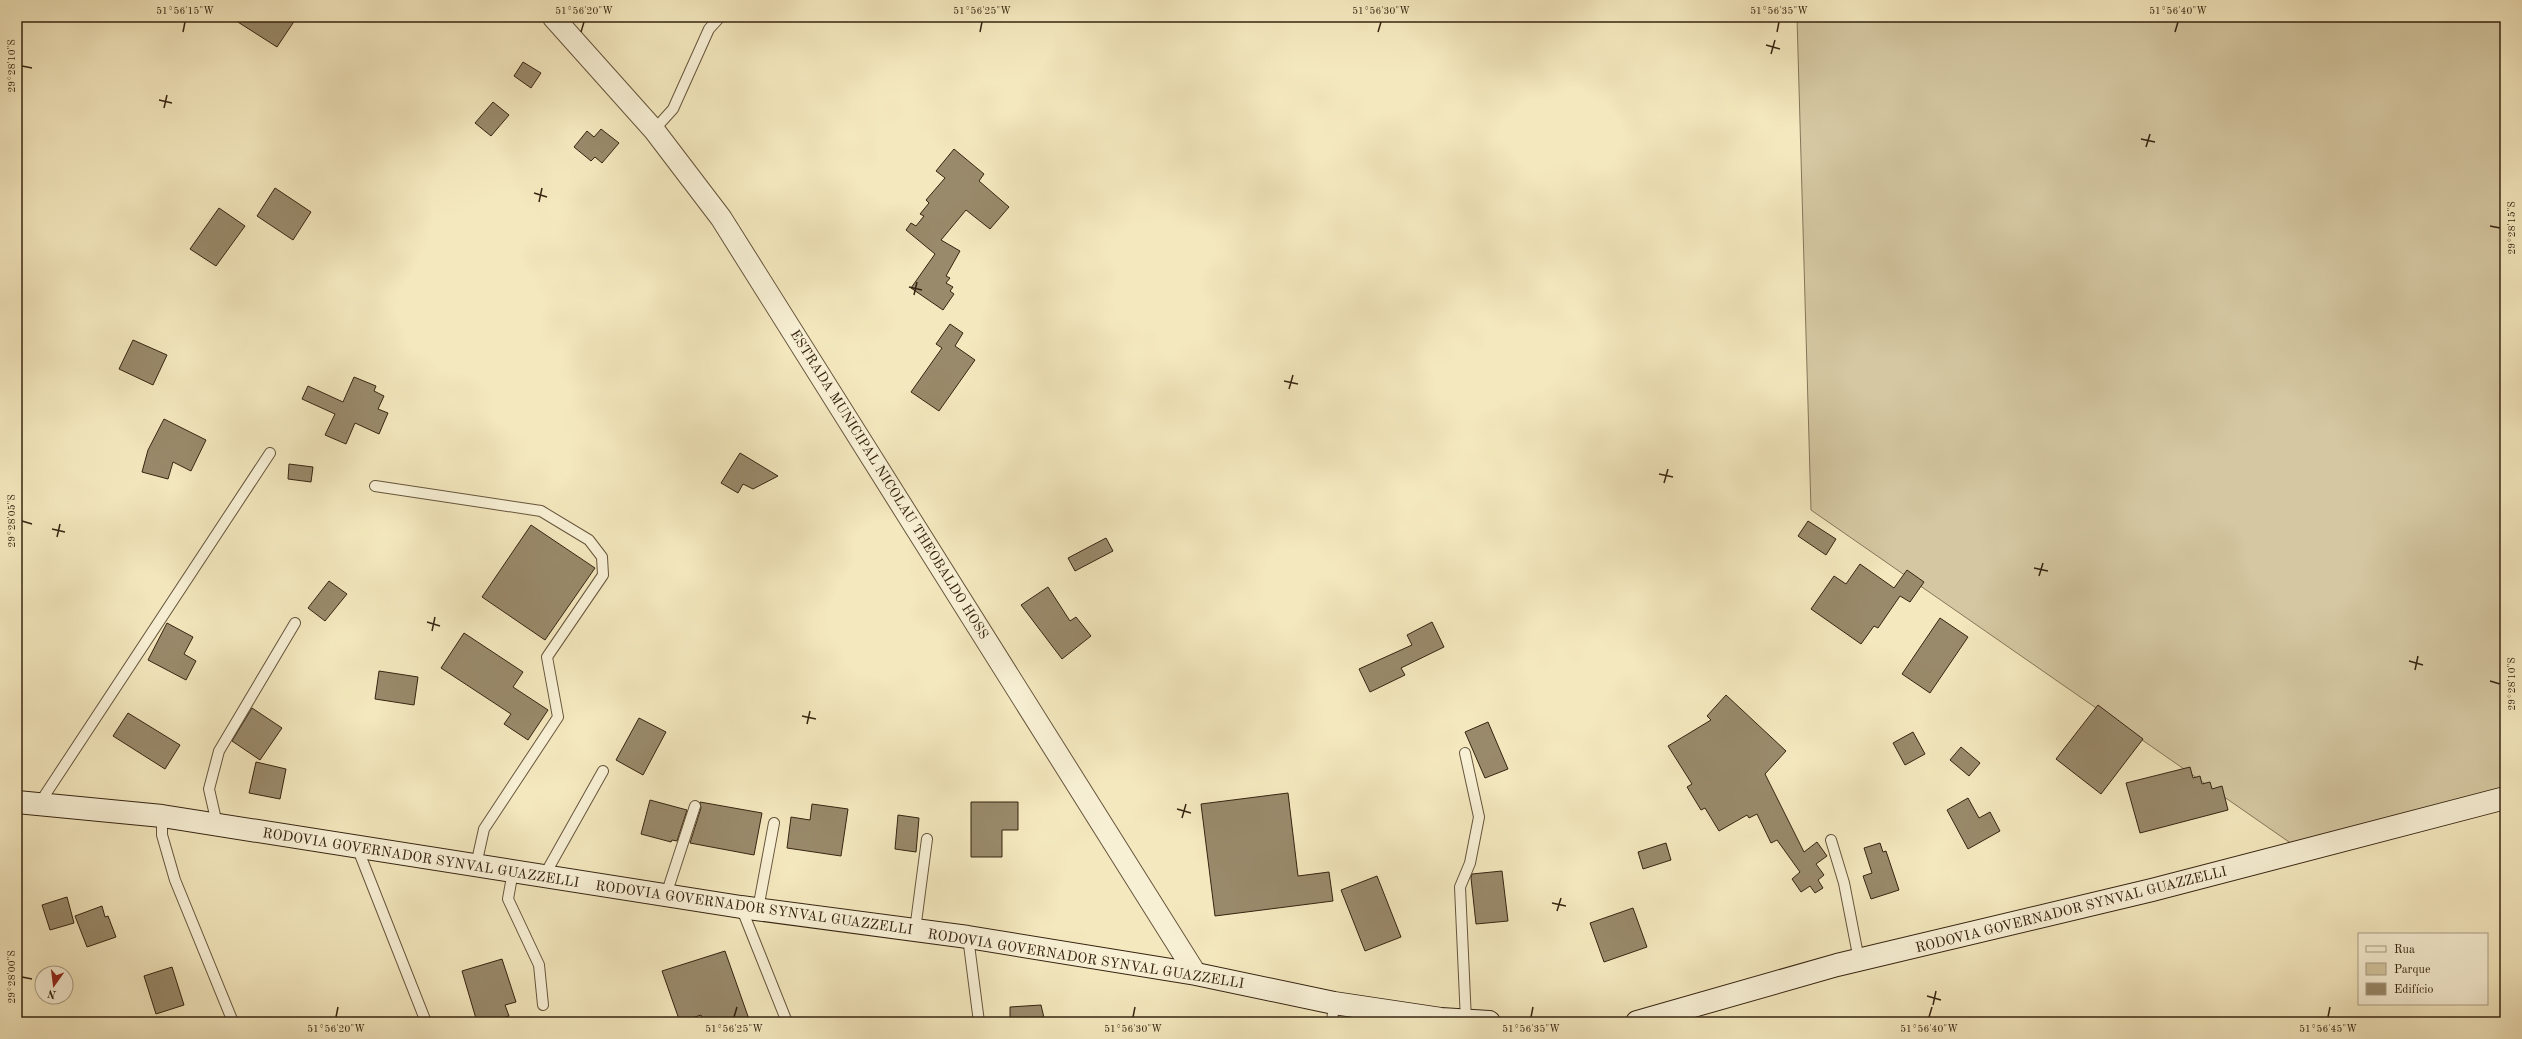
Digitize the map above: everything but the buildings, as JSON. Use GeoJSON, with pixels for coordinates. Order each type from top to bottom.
{"type":"FeatureCollection","features":[{"type":"Feature","properties":{"kind":"main road","name":"RODOVIA GOVERNADOR SYNVAL GUAZZELLI"},"geometry":{"type":"LineString","coordinates":[[1637,1022],[1859,960],[2152,890],[2505,798]]}},
{"type":"Feature","properties":{"kind":"main road","name":"RODOVIA GOVERNADOR SYNVAL GUAZZELLI"},"geometry":{"type":"LineString","coordinates":[[17,802],[162,816],[749,908],[968,937],[1196,974],[1333,1012],[1489,1022]]}},
{"type":"Feature","properties":{"kind":"street","name":"ESTRADA MUNICIPAL NICOLAU THEOBALDO HOSS"},"geometry":{"type":"LineString","coordinates":[[553,17],[654,130],[721,218],[1196,974]]}},
{"type":"Feature","properties":{"kind":"lane"},"geometry":{"type":"LineString","coordinates":[[654,130],[672,109],[709,29],[720,17]]}},
{"type":"Feature","properties":{"kind":"lane"},"geometry":{"type":"LineString","coordinates":[[39,804],[270,453]]}},
{"type":"Feature","properties":{"kind":"lane"},"geometry":{"type":"LineString","coordinates":[[375,486],[541,511],[589,540],[602,558],[603,575],[547,658],[558,717],[484,829],[476,865]]}},
{"type":"Feature","properties":{"kind":"lane"},"geometry":{"type":"LineString","coordinates":[[217,824],[209,789],[219,750],[295,623]]}},
{"type":"Feature","properties":{"kind":"lane"},"geometry":{"type":"LineString","coordinates":[[1465,753],[1480,817],[1470,864],[1460,887],[1466,1020]]}},
{"type":"Feature","properties":{"kind":"lane"},"geometry":{"type":"LineString","coordinates":[[544,876],[603,771]]}},
{"type":"Feature","properties":{"kind":"lane"},"geometry":{"type":"LineString","coordinates":[[666,895],[695,806]]}},
{"type":"Feature","properties":{"kind":"lane"},"geometry":{"type":"LineString","coordinates":[[162,816],[162,835],[175,880],[233,1022]]}},
{"type":"Feature","properties":{"kind":"lane"},"geometry":{"type":"LineString","coordinates":[[774,823],[749,908],[787,1022]]}},
{"type":"Feature","properties":{"kind":"lane"},"geometry":{"type":"LineString","coordinates":[[915,930],[927,839]]}},
{"type":"Feature","properties":{"kind":"lane"},"geometry":{"type":"LineString","coordinates":[[1831,840],[1844,883],[1859,960]]}},
{"type":"Feature","properties":{"kind":"lane"},"geometry":{"type":"LineString","coordinates":[[357,846],[426,1022]]}},
{"type":"Feature","properties":{"kind":"lane"},"geometry":{"type":"LineString","coordinates":[[513,871],[508,899],[539,965],[543,1005]]}},
{"type":"Feature","properties":{"kind":"lane"},"geometry":{"type":"LineString","coordinates":[[968,937],[979,1022]]}},
{"type":"Feature","properties":{"kind":"green space"},"geometry":{"type":"Polygon","coordinates":[[[1797,17],[2505,17],[2505,798],[2302,851],[1811,510],[1797,17]]]}}]}
